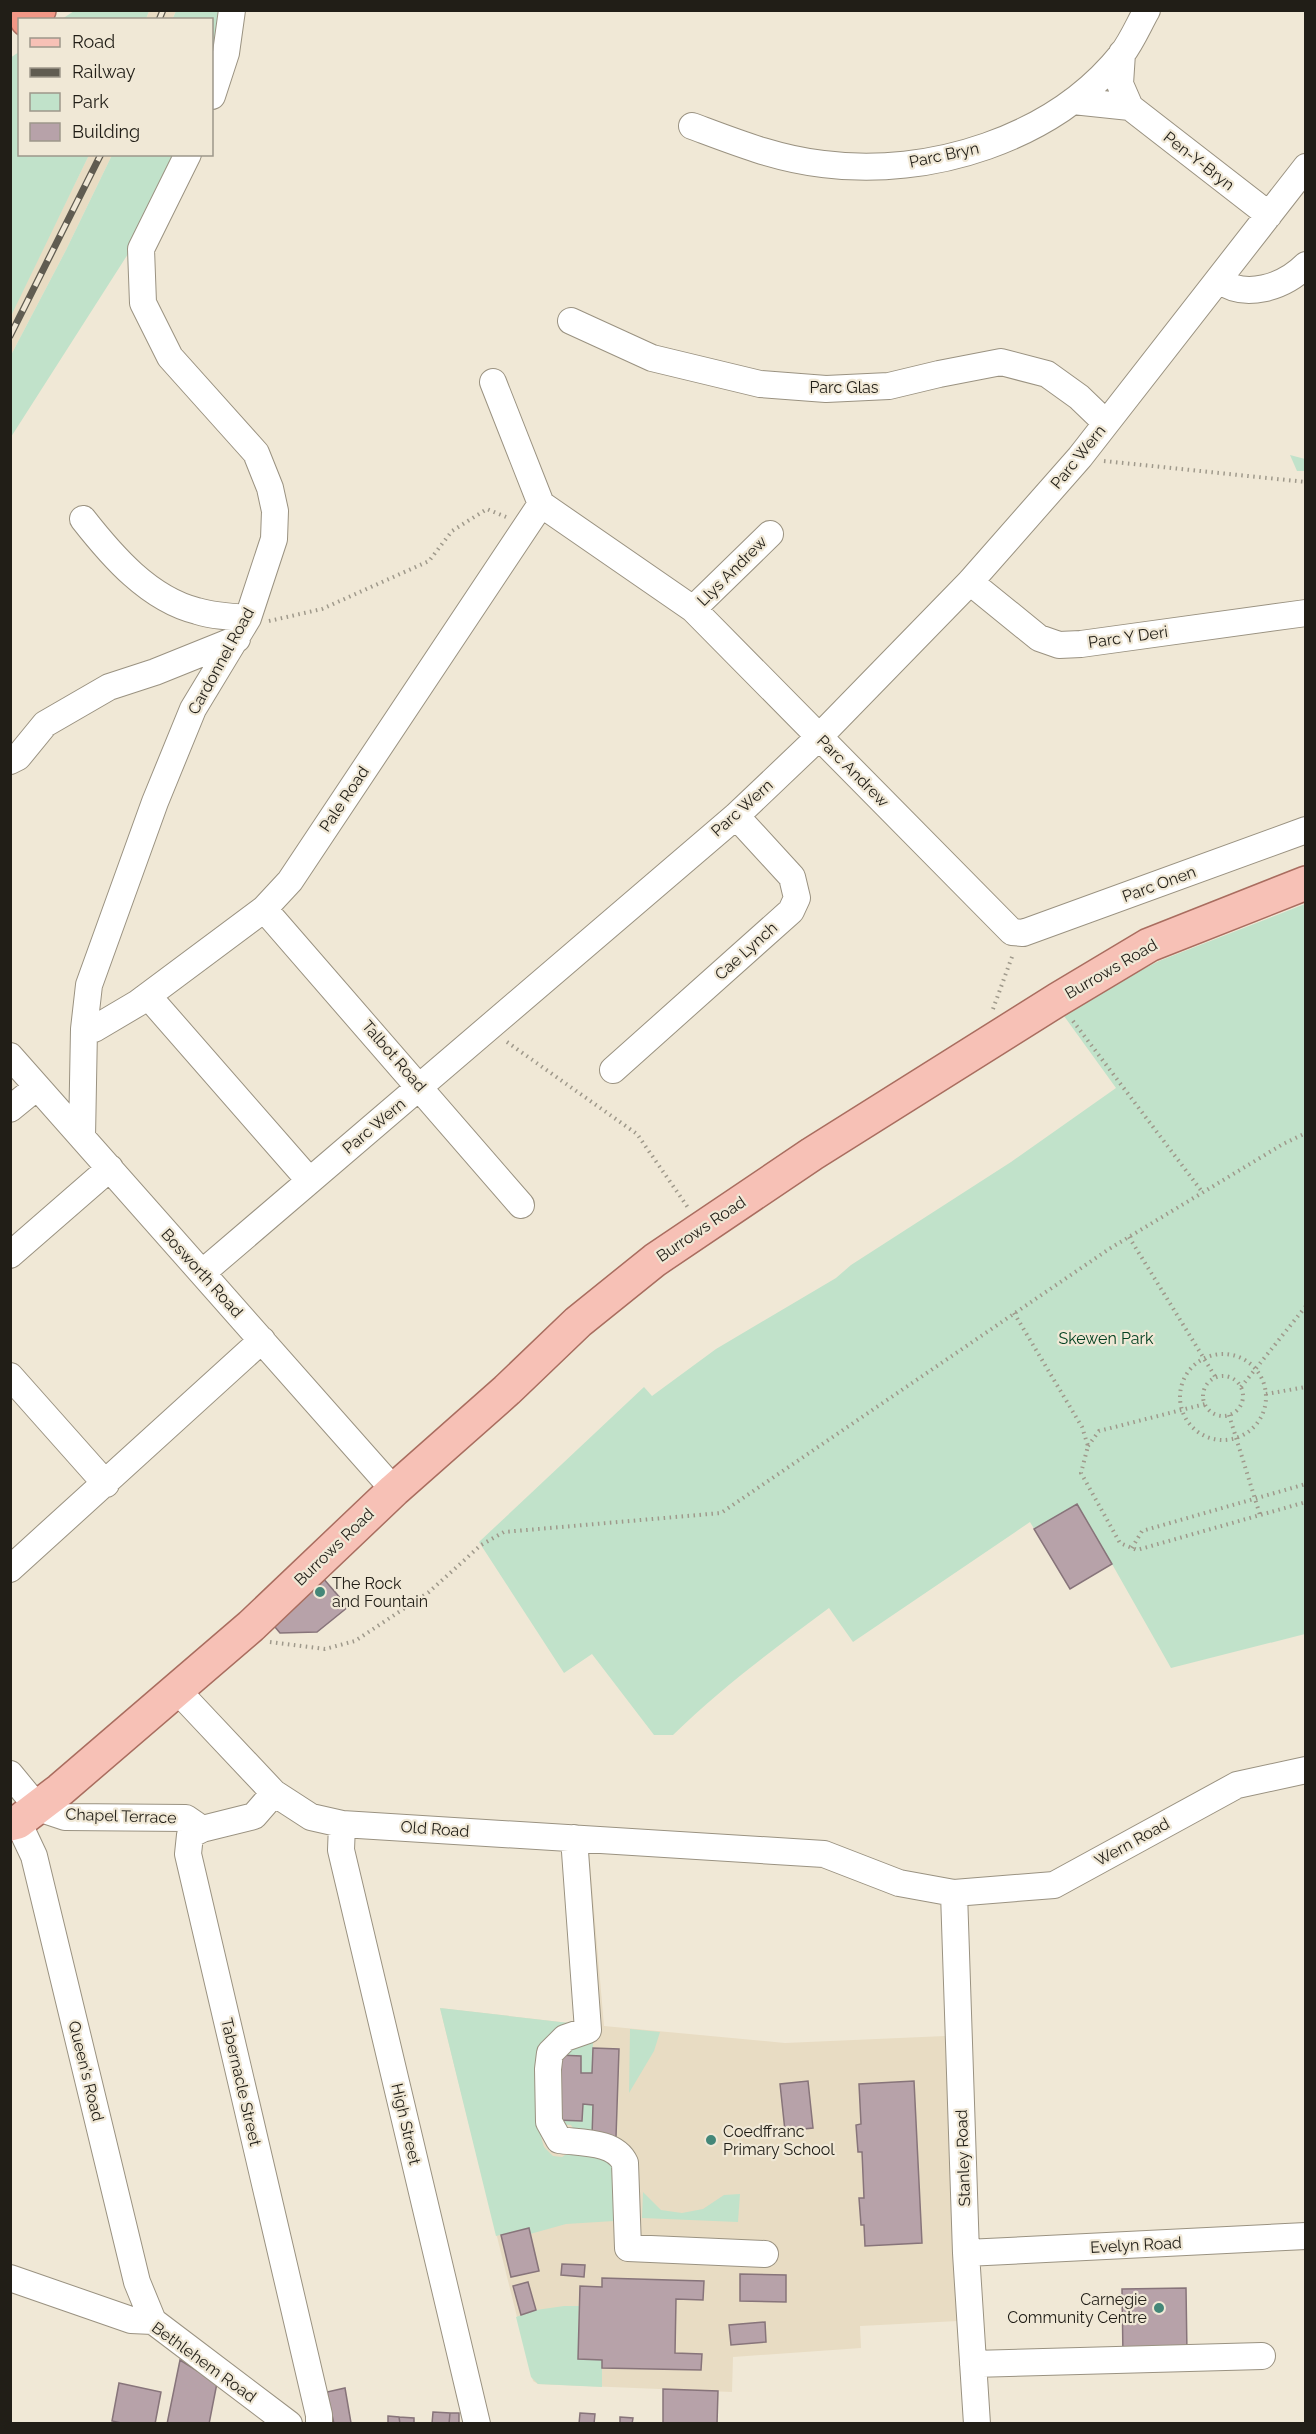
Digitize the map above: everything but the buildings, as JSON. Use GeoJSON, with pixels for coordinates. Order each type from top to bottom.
{"type":"FeatureCollection","features":[{"type":"Feature","properties":{"kind":"main road","name":"Burrows Road"},"geometry":{"type":"LineString","coordinates":[[176,1689],[251,1626],[394,1490],[507,1390],[578,1322],[655,1260],[813,1154],[1057,1000],[1149,945],[1305,883]]}},
{"type":"Feature","properties":{"kind":"main road"},"geometry":{"type":"LineString","coordinates":[[22,1818],[176,1689]]}},
{"type":"Feature","properties":{"kind":"street"},"geometry":{"type":"LineString","coordinates":[[213,93],[226,53],[232,10]]}},
{"type":"Feature","properties":{"kind":"street","name":"Parc Bryn"},"geometry":{"type":"LineString","coordinates":[[692,126],[753,149],[820,164],[854,167],[888,166],[958,155],[1014,136],[1073,101],[1122,53],[1147,10]]}},
{"type":"Feature","properties":{"kind":"street"},"geometry":{"type":"LineString","coordinates":[[1073,101],[1130,107],[1120,84],[1122,53]]}},
{"type":"Feature","properties":{"kind":"street","name":"Pen-Y-Bryn"},"geometry":{"type":"LineString","coordinates":[[1130,107],[1269,215]]}},
{"type":"Feature","properties":{"kind":"street","name":"Cardonnel Road"},"geometry":{"type":"LineString","coordinates":[[82,1137],[84,1029],[89,985],[155,802],[193,709],[242,628],[274,539],[274,511],[270,488],[256,453],[170,357],[143,303],[141,249],[188,156]]}},
{"type":"Feature","properties":{"kind":"street","name":"Parc Wern"},"geometry":{"type":"LineString","coordinates":[[202,1273],[736,816],[819,737],[970,582],[1080,457],[1305,167]]}},
{"type":"Feature","properties":{"kind":"street"},"geometry":{"type":"LineString","coordinates":[[1219,280],[1229,288],[1253,290],[1287,279],[1305,264]]}},
{"type":"Feature","properties":{"kind":"street","name":"Parc Glas"},"geometry":{"type":"LineString","coordinates":[[571,321],[652,358],[760,384],[826,389],[890,386],[1001,362],[1047,374],[1079,397],[1106,423]]}},
{"type":"Feature","properties":{"kind":"street"},"geometry":{"type":"LineString","coordinates":[[493,382],[540,504],[693,609]]}},
{"type":"Feature","properties":{"kind":"street","name":"Pale Road"},"geometry":{"type":"LineString","coordinates":[[84,1029],[94,1029],[148,996],[264,909],[290,881],[540,504]]}},
{"type":"Feature","properties":{"kind":"street"},"geometry":{"type":"LineString","coordinates":[[83,519],[111,554],[158,594],[242,628]]}},
{"type":"Feature","properties":{"kind":"street","name":"Llys Andrew"},"geometry":{"type":"LineString","coordinates":[[693,609],[770,534]]}},
{"type":"Feature","properties":{"kind":"street","name":"Parc Y Deri"},"geometry":{"type":"LineString","coordinates":[[970,582],[1039,638],[1059,645],[1081,644],[1305,613]]}},
{"type":"Feature","properties":{"kind":"street","name":"Parc Andrew"},"geometry":{"type":"LineString","coordinates":[[693,609],[1012,932]]}},
{"type":"Feature","properties":{"kind":"street"},"geometry":{"type":"LineString","coordinates":[[10,761],[18,757],[45,724],[109,687],[155,672],[242,628]]}},
{"type":"Feature","properties":{"kind":"street","name":"Cae Lynch"},"geometry":{"type":"LineString","coordinates":[[613,1070],[791,911],[797,898],[792,877],[736,816]]}},
{"type":"Feature","properties":{"kind":"street","name":"Parc Onen"},"geometry":{"type":"LineString","coordinates":[[1012,932],[1023,933],[1305,830]]}},
{"type":"Feature","properties":{"kind":"street","name":"Talbot Road"},"geometry":{"type":"LineString","coordinates":[[264,909],[421,1087],[521,1205]]}},
{"type":"Feature","properties":{"kind":"street"},"geometry":{"type":"LineString","coordinates":[[148,996],[309,1180]]}},
{"type":"Feature","properties":{"kind":"street","name":"Bosworth Road"},"geometry":{"type":"LineString","coordinates":[[10,1056],[394,1490]]}},
{"type":"Feature","properties":{"kind":"street"},"geometry":{"type":"LineString","coordinates":[[10,1109],[37,1087]]}},
{"type":"Feature","properties":{"kind":"street"},"geometry":{"type":"LineString","coordinates":[[10,1255],[110,1168]]}},
{"type":"Feature","properties":{"kind":"street"},"geometry":{"type":"LineString","coordinates":[[10,1569],[262,1340]]}},
{"type":"Feature","properties":{"kind":"street"},"geometry":{"type":"LineString","coordinates":[[10,1376],[106,1484]]}},
{"type":"Feature","properties":{"kind":"street","name":"Old Road"},"geometry":{"type":"LineString","coordinates":[[176,1689],[274,1793],[310,1817],[342,1824],[824,1854],[899,1883],[954,1893]]}},
{"type":"Feature","properties":{"kind":"street","name":"Wern Road"},"geometry":{"type":"LineString","coordinates":[[954,1893],[1054,1885],[1237,1785],[1305,1770]]}},
{"type":"Feature","properties":{"kind":"street"},"geometry":{"type":"LineString","coordinates":[[10,1774],[22,1818]]}},
{"type":"Feature","properties":{"kind":"street"},"geometry":{"type":"LineString","coordinates":[[202,1829],[254,1816],[274,1793]]}},
{"type":"Feature","properties":{"kind":"street","name":"Chapel Terrace"},"geometry":{"type":"LineString","coordinates":[[22,1818],[65,1816],[186,1818],[202,1829]]}},
{"type":"Feature","properties":{"kind":"street","name":"Queen's Road"},"geometry":{"type":"LineString","coordinates":[[22,1818],[34,1856],[137,2282],[153,2321]]}},
{"type":"Feature","properties":{"kind":"street","name":"High Street"},"geometry":{"type":"LineString","coordinates":[[342,1824],[341,1850],[477,2424]]}},
{"type":"Feature","properties":{"kind":"street","name":"Tabernacle Street"},"geometry":{"type":"LineString","coordinates":[[202,1829],[190,1835],[188,1854],[319,2415],[319,2424]]}},
{"type":"Feature","properties":{"kind":"street"},"geometry":{"type":"LineString","coordinates":[[574,1838],[588,2030],[565,2038],[550,2053],[549,2122],[559,2140],[613,2148],[621,2155],[625,2163],[628,2248],[765,2254]]}},
{"type":"Feature","properties":{"kind":"street","name":"Stanley Road"},"geometry":{"type":"LineString","coordinates":[[954,1893],[966,2253],[977,2424]]}},
{"type":"Feature","properties":{"kind":"street","name":"Evelyn Road"},"geometry":{"type":"LineString","coordinates":[[966,2253],[1305,2236]]}},
{"type":"Feature","properties":{"kind":"street","name":"Bethlehem Road"},"geometry":{"type":"LineString","coordinates":[[10,2278],[131,2320],[153,2321],[289,2424]]}},
{"type":"Feature","properties":{"kind":"street"},"geometry":{"type":"LineString","coordinates":[[973,2364],[1262,2356]]}},
{"type":"Feature","properties":{"kind":"path"},"geometry":{"type":"LineString","coordinates":[[1080,457],[1160,468],[1305,482]]}},
{"type":"Feature","properties":{"kind":"path"},"geometry":{"type":"LineString","coordinates":[[242,628],[322,609],[429,561],[452,531],[487,509],[526,525]]}},
{"type":"Feature","properties":{"kind":"path"},"geometry":{"type":"LineString","coordinates":[[993,1010],[1013,958],[1012,932]]}},
{"type":"Feature","properties":{"kind":"path"},"geometry":{"type":"LineString","coordinates":[[1057,1000],[1203,1193]]}},
{"type":"Feature","properties":{"kind":"path"},"geometry":{"type":"LineString","coordinates":[[489,1029],[638,1134],[702,1228]]}},
{"type":"Feature","properties":{"kind":"path"},"geometry":{"type":"LineString","coordinates":[[251,1626],[271,1643],[325,1649],[355,1641],[371,1631],[429,1592],[481,1545],[504,1532],[721,1513],[1129,1237],[1305,1133]]}},
{"type":"Feature","properties":{"kind":"path"},"geometry":{"type":"LineString","coordinates":[[1129,1237],[1216,1378]]}},
{"type":"Feature","properties":{"kind":"path"},"geometry":{"type":"LineString","coordinates":[[1241,1388],[1305,1306]]}},
{"type":"Feature","properties":{"kind":"path"},"geometry":{"type":"LineString","coordinates":[[1014,1313],[1082,1427],[1089,1446]]}},
{"type":"Feature","properties":{"kind":"path"},"geometry":{"type":"LineString","coordinates":[[1217,1354],[1231,1354],[1245,1359],[1256,1369],[1263,1380],[1266,1394],[1265,1408],[1259,1421],[1249,1431],[1237,1438],[1223,1440],[1203,1435],[1187,1422],[1181,1410],[1180,1386],[1185,1374],[1203,1358],[1217,1354]]}},
{"type":"Feature","properties":{"kind":"path"},"geometry":{"type":"LineString","coordinates":[[1227,1377],[1241,1388],[1243,1394],[1240,1407],[1229,1415],[1218,1415],[1208,1409],[1205,1404],[1205,1389],[1216,1378],[1227,1377]]}},
{"type":"Feature","properties":{"kind":"path"},"geometry":{"type":"LineString","coordinates":[[1266,1394],[1305,1387]]}},
{"type":"Feature","properties":{"kind":"path"},"geometry":{"type":"LineString","coordinates":[[1205,1404],[1099,1431],[1089,1446],[1081,1473],[1120,1543],[1137,1550],[1305,1502]]}},
{"type":"Feature","properties":{"kind":"path"},"geometry":{"type":"LineString","coordinates":[[1229,1415],[1260,1515]]}},
{"type":"Feature","properties":{"kind":"path"},"geometry":{"type":"LineString","coordinates":[[1132,1548],[1142,1532],[1305,1484]]}},
{"type":"Feature","properties":{"kind":"shaded area"},"geometry":{"type":"Polygon","coordinates":[[[149,11],[176,11],[172,18],[147,18],[149,11]]]}},
{"type":"Feature","properties":{"kind":"shaded area"},"geometry":{"type":"Polygon","coordinates":[[[89,156],[112,156],[11,355],[10,316],[89,156]]]}},
{"type":"Feature","properties":{"kind":"shaded area","name":"Coedffranc Primary School"},"geometry":{"type":"Polygon","coordinates":[[[563,1850],[589,1851],[604,2026],[785,2043],[945,2036],[958,2321],[860,2326],[861,2348],[733,2357],[732,2392],[538,2384],[533,2381],[440,2008],[578,2024],[563,1850]]]}},
{"type":"Feature","properties":{"kind":"green space"},"geometry":{"type":"Polygon","coordinates":[[[74,10],[149,11],[146,18],[64,18],[74,10]]]}},
{"type":"Feature","properties":{"kind":"green space"},"geometry":{"type":"Polygon","coordinates":[[[176,11],[224,11],[213,57],[213,18],[173,18],[176,11]]]}},
{"type":"Feature","properties":{"kind":"green space"},"geometry":{"type":"Polygon","coordinates":[[[18,53],[18,156],[89,156],[11,316],[10,58],[18,53]]]}},
{"type":"Feature","properties":{"kind":"green space"},"geometry":{"type":"Polygon","coordinates":[[[112,156],[177,156],[135,243],[11,437],[11,355],[112,156]]]}},
{"type":"Feature","properties":{"kind":"green space"},"geometry":{"type":"Polygon","coordinates":[[[1290,455],[1305,459],[1305,471],[1297,471],[1290,455]]]}},
{"type":"Feature","properties":{"kind":"green space","name":"Skewen Park"},"geometry":{"type":"Polygon","coordinates":[[[1305,904],[1305,1634],[1171,1668],[1112,1564],[1070,1589],[1030,1522],[853,1642],[829,1608],[729,1685],[673,1735],[654,1735],[592,1654],[564,1673],[479,1542],[644,1387],[652,1396],[716,1349],[836,1278],[851,1265],[1011,1162],[1116,1088],[1064,1016],[1112,985],[1159,961],[1305,904]]]}},
{"type":"Feature","properties":{"kind":"green space"},"geometry":{"type":"Polygon","coordinates":[[[440,2008],[578,2024],[544,2050],[541,2137],[544,2147],[553,2156],[562,2157],[573,2150],[604,2151],[615,2166],[614,2221],[566,2224],[530,2234],[528,2228],[496,2236],[440,2008]]]}},
{"type":"Feature","properties":{"kind":"green space"},"geometry":{"type":"Polygon","coordinates":[[[630,2029],[660,2032],[654,2051],[629,2093],[630,2029]]]}},
{"type":"Feature","properties":{"kind":"green space"},"geometry":{"type":"Polygon","coordinates":[[[584,2042],[593,2042],[592,2073],[581,2073],[581,2056],[568,2055],[569,2049],[584,2042]]]}},
{"type":"Feature","properties":{"kind":"green space"},"geometry":{"type":"Polygon","coordinates":[[[558,2076],[583,2104],[593,2105],[592,2136],[575,2131],[571,2125],[558,2124],[558,2076]]]}},
{"type":"Feature","properties":{"kind":"green space"},"geometry":{"type":"Polygon","coordinates":[[[643,2192],[661,2210],[682,2213],[703,2209],[724,2195],[740,2194],[738,2222],[642,2218],[643,2192]]]}},
{"type":"Feature","properties":{"kind":"green space"},"geometry":{"type":"Polygon","coordinates":[[[579,2306],[578,2359],[602,2360],[602,2387],[538,2384],[531,2377],[516,2317],[536,2310],[579,2306]]]}},
{"type":"Feature","properties":{"kind":"railway"},"geometry":{"type":"LineString","coordinates":[[160,18],[163,10]]}},
{"type":"Feature","properties":{"kind":"railway"},"geometry":{"type":"LineString","coordinates":[[10,336],[100,156]]}},
{"type":"Feature","properties":{"kind":"place","name":"The Rock and Fountain"},"geometry":{"type":"Point","coordinates":[320,1592]}},
{"type":"Feature","properties":{"kind":"place","name":"Coedffranc Primary School"},"geometry":{"type":"Point","coordinates":[711,2140]}},
{"type":"Feature","properties":{"kind":"place","name":"Carnegie Community Centre"},"geometry":{"type":"Point","coordinates":[1159,2308]}}]}
